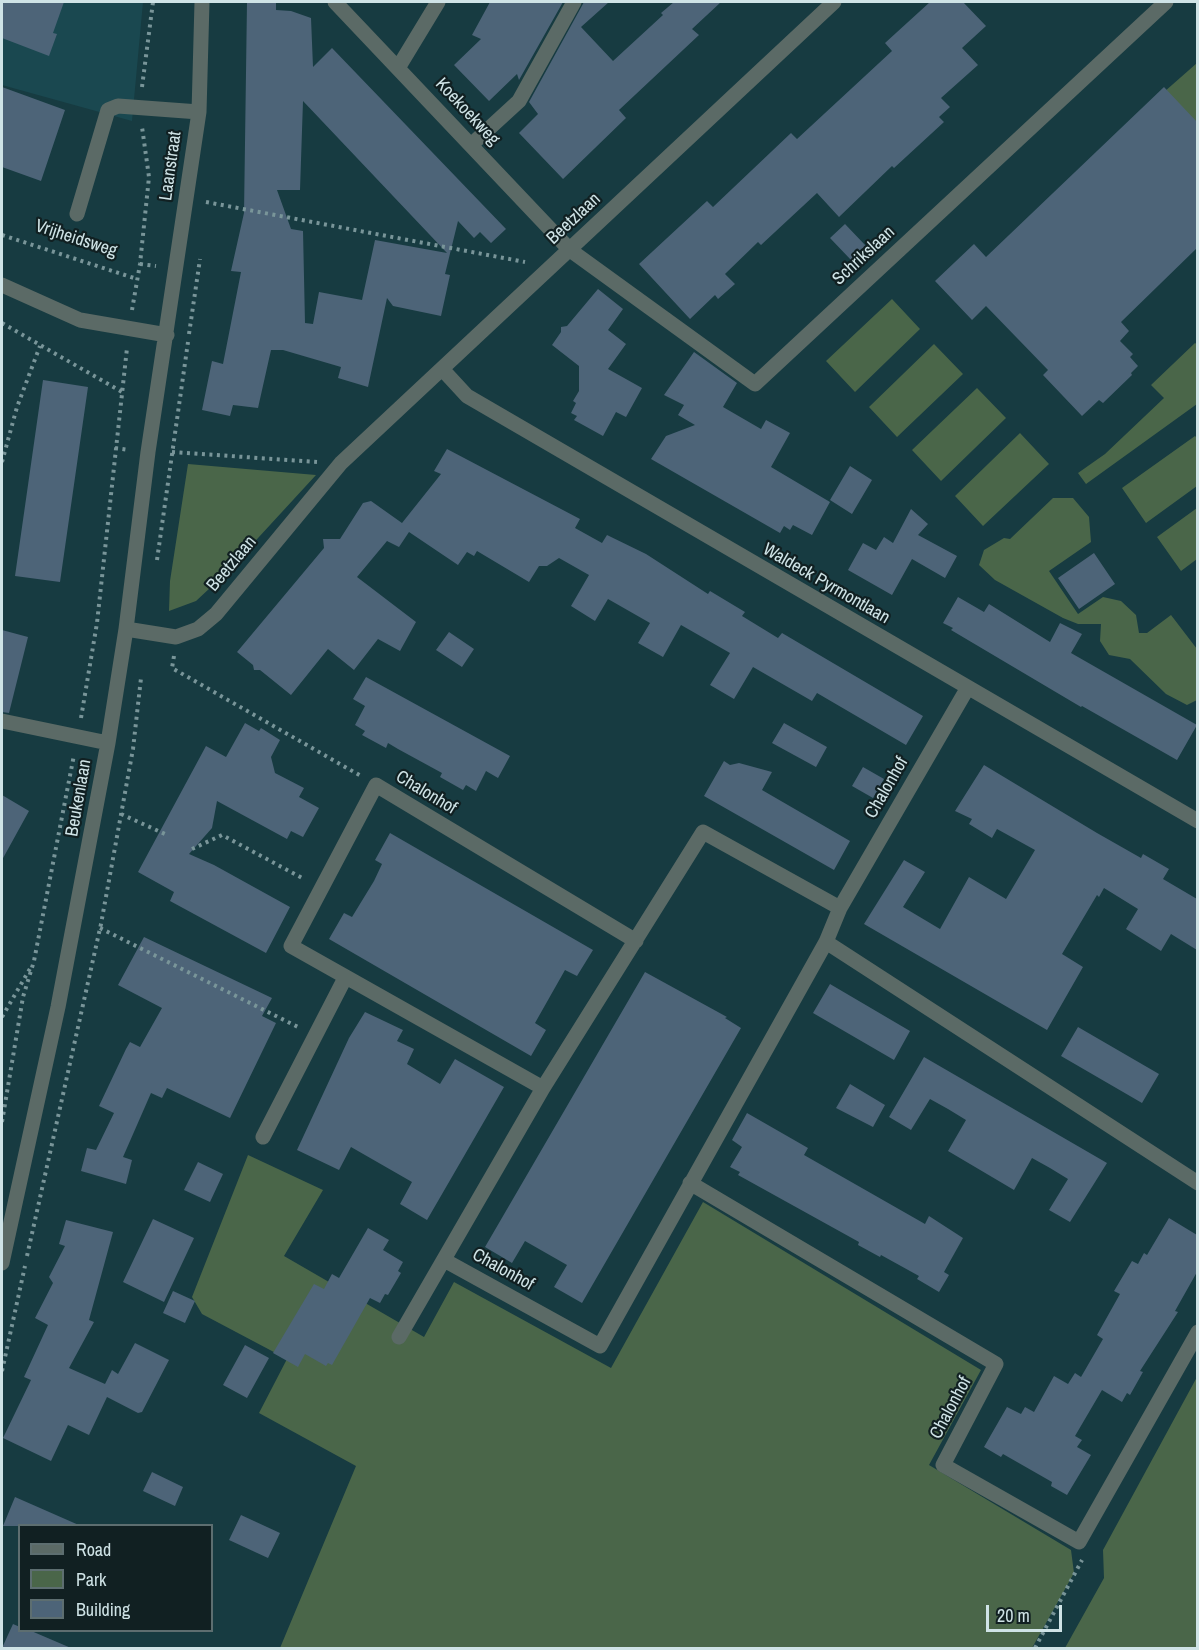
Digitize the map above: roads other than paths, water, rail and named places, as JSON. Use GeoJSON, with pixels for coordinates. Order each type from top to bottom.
{"type":"FeatureCollection","features":[{"type":"Feature","properties":{"kind":"street","name":"Laanstraat"},"geometry":{"type":"LineString","coordinates":[[166,336],[199,112],[202,2]]}},
{"type":"Feature","properties":{"kind":"street","name":"Koekoekweg"},"geometry":{"type":"LineString","coordinates":[[335,2],[570,250]]}},
{"type":"Feature","properties":{"kind":"street"},"geometry":{"type":"LineString","coordinates":[[398,68],[438,2]]}},
{"type":"Feature","properties":{"kind":"street"},"geometry":{"type":"LineString","coordinates":[[471,145],[519,101],[574,2]]}},
{"type":"Feature","properties":{"kind":"street","name":"Beetzlaan"},"geometry":{"type":"LineString","coordinates":[[126,628],[176,637],[198,629],[216,614],[341,463],[834,2]]}},
{"type":"Feature","properties":{"kind":"street","name":"Schrikslaan"},"geometry":{"type":"LineString","coordinates":[[570,250],[755,384],[1166,2]]}},
{"type":"Feature","properties":{"kind":"street"},"geometry":{"type":"LineString","coordinates":[[77,214],[108,110],[118,106],[199,112]]}},
{"type":"Feature","properties":{"kind":"street"},"geometry":{"type":"LineString","coordinates":[[2,285],[81,320],[166,336]]}},
{"type":"Feature","properties":{"kind":"street","name":"Beukenlaan"},"geometry":{"type":"LineString","coordinates":[[2,1263],[63,985],[108,743],[166,336]]}},
{"type":"Feature","properties":{"kind":"street","name":"Waldeck Pyrmontlaan"},"geometry":{"type":"LineString","coordinates":[[443,370],[467,396],[1197,821]]}},
{"type":"Feature","properties":{"kind":"street","name":"Chalonhof"},"geometry":{"type":"LineString","coordinates":[[444,1260],[600,1346],[826,942],[840,908],[967,689]]}},
{"type":"Feature","properties":{"kind":"street"},"geometry":{"type":"LineString","coordinates":[[2,721],[108,743]]}},
{"type":"Feature","properties":{"kind":"street","name":"Chalonhof"},"geometry":{"type":"LineString","coordinates":[[543,1088],[291,946],[376,785],[636,941]]}},
{"type":"Feature","properties":{"kind":"street","name":"Chalonhof"},"geometry":{"type":"LineString","coordinates":[[399,1337],[543,1088],[703,832],[840,908]]}},
{"type":"Feature","properties":{"kind":"street"},"geometry":{"type":"LineString","coordinates":[[826,942],[1197,1183]]}},
{"type":"Feature","properties":{"kind":"street"},"geometry":{"type":"LineString","coordinates":[[263,1137],[345,978]]}},
{"type":"Feature","properties":{"kind":"street","name":"Chalonhof"},"geometry":{"type":"LineString","coordinates":[[690,1183],[996,1364],[943,1465],[1079,1542],[1197,1332]]}}]}
